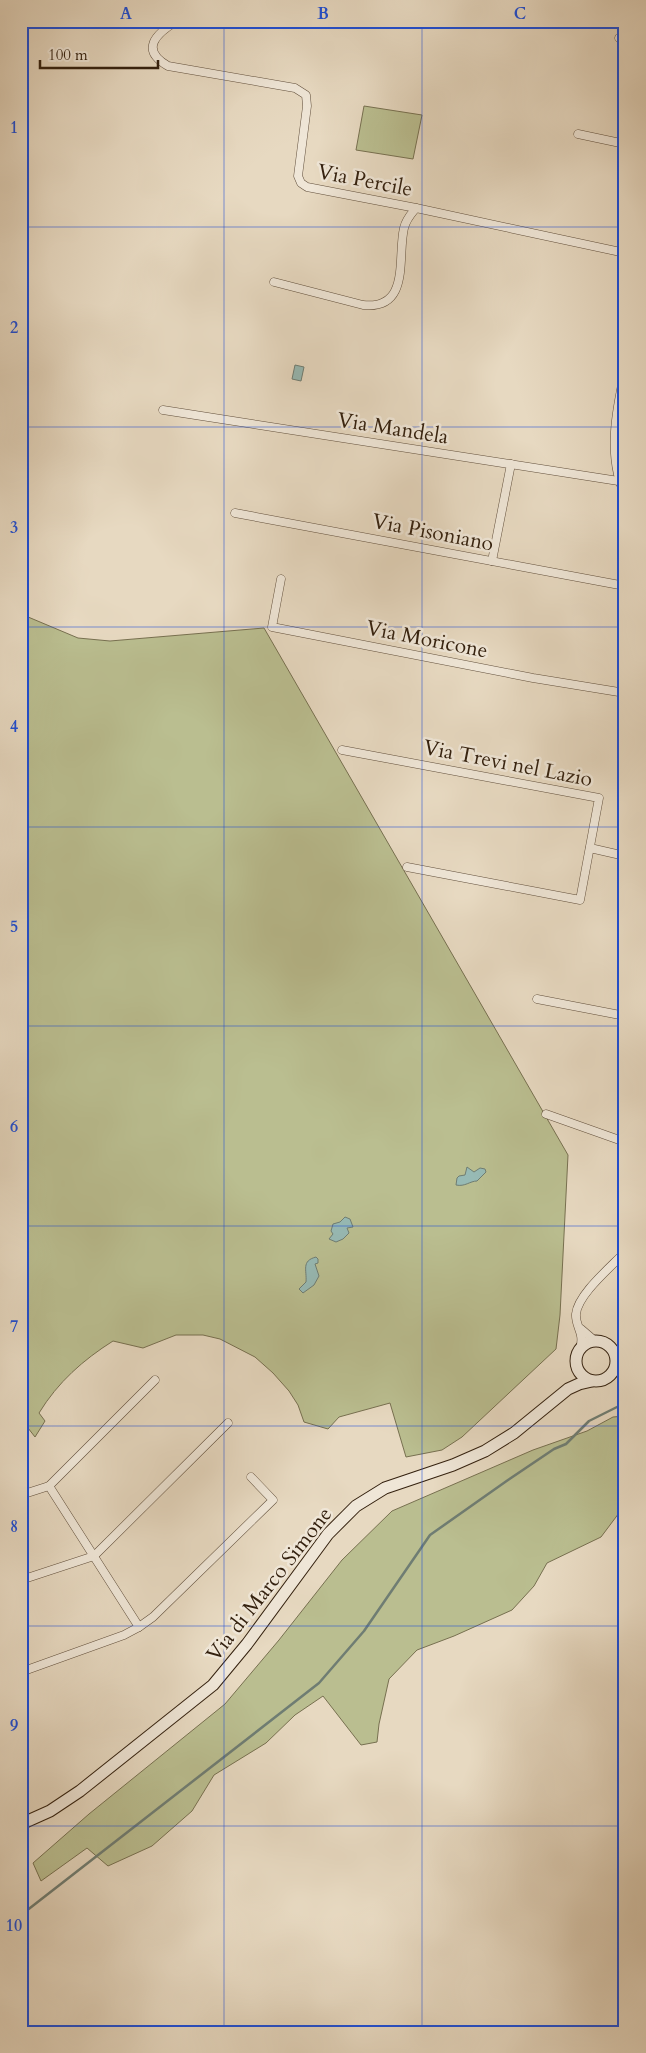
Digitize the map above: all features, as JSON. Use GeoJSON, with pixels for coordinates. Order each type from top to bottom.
{"type":"FeatureCollection","features":[{"type":"Feature","properties":{"kind":"street","name":"Via Percile"},"geometry":{"type":"LineString","coordinates":[[171,23],[155,39],[152,48],[158,60],[168,66],[295,88],[303,92],[307,98],[307,106],[298,176],[304,186],[315,190],[416,208],[625,253]]}},
{"type":"Feature","properties":{"kind":"street"},"geometry":{"type":"LineString","coordinates":[[578,134],[625,144]]}},
{"type":"Feature","properties":{"kind":"street"},"geometry":{"type":"LineString","coordinates":[[274,282],[363,305],[374,306],[383,303],[394,292],[399,281],[404,228],[407,220],[416,208]]}},
{"type":"Feature","properties":{"kind":"street"},"geometry":{"type":"LineString","coordinates":[[625,371],[615,438],[615,463],[625,495]]}},
{"type":"Feature","properties":{"kind":"street","name":"Via Mandela"},"geometry":{"type":"LineString","coordinates":[[163,410],[622,481]]}},
{"type":"Feature","properties":{"kind":"street"},"geometry":{"type":"LineString","coordinates":[[492,561],[511,464]]}},
{"type":"Feature","properties":{"kind":"street","name":"Via Pisoniano"},"geometry":{"type":"LineString","coordinates":[[235,513],[625,586]]}},
{"type":"Feature","properties":{"kind":"street","name":"Via Moricone"},"geometry":{"type":"LineString","coordinates":[[280,579],[272,627],[625,694]]}},
{"type":"Feature","properties":{"kind":"street","name":"Via Trevi nel Lazio"},"geometry":{"type":"LineString","coordinates":[[342,750],[599,798],[580,900],[407,867]]}},
{"type":"Feature","properties":{"kind":"street"},"geometry":{"type":"LineString","coordinates":[[590,848],[625,856]]}},
{"type":"Feature","properties":{"kind":"street"},"geometry":{"type":"LineString","coordinates":[[537,999],[625,1016]]}},
{"type":"Feature","properties":{"kind":"street"},"geometry":{"type":"LineString","coordinates":[[546,1114],[625,1142]]}},
{"type":"Feature","properties":{"kind":"street"},"geometry":{"type":"LineString","coordinates":[[614,1351],[619,1370],[605,1379],[592,1381],[581,1374],[576,1362],[582,1338],[576,1312],[581,1301],[625,1252]]}},
{"type":"Feature","properties":{"kind":"street"},"geometry":{"type":"LineString","coordinates":[[580,1328],[594,1341],[606,1344],[625,1359]]}},
{"type":"Feature","properties":{"kind":"street"},"geometry":{"type":"LineString","coordinates":[[580,1349],[594,1341]]}},
{"type":"Feature","properties":{"kind":"street","name":"Via di Marco Simone"},"geometry":{"type":"LineString","coordinates":[[562,1393],[570,1382],[576,1362]]}},
{"type":"Feature","properties":{"kind":"street"},"geometry":{"type":"LineString","coordinates":[[21,1495],[49,1486],[155,1380]]}},
{"type":"Feature","properties":{"kind":"street","name":"Via di Marco Simone"},"geometry":{"type":"LineString","coordinates":[[21,1824],[50,1811],[80,1791],[213,1685],[247,1644],[323,1540],[356,1506],[385,1488],[453,1465],[485,1451],[514,1433],[562,1393],[579,1384],[592,1381]]}},
{"type":"Feature","properties":{"kind":"street"},"geometry":{"type":"LineString","coordinates":[[21,1580],[94,1556],[228,1423]]}},
{"type":"Feature","properties":{"kind":"street"},"geometry":{"type":"LineString","coordinates":[[21,1672],[124,1635],[153,1617],[273,1500],[251,1477]]}},
{"type":"Feature","properties":{"kind":"street"},"geometry":{"type":"LineString","coordinates":[[49,1486],[139,1627]]}},
{"type":"Feature","properties":{"kind":"green space"},"geometry":{"type":"Polygon","coordinates":[[[364,106],[422,115],[413,159],[356,150],[364,106]]]}},
{"type":"Feature","properties":{"kind":"green space"},"geometry":{"type":"Polygon","coordinates":[[[21,614],[78,638],[110,641],[264,628],[568,1155],[560,1315],[556,1349],[462,1437],[442,1450],[406,1457],[390,1403],[339,1417],[328,1429],[304,1422],[298,1405],[289,1391],[255,1357],[220,1339],[203,1335],[176,1335],[143,1348],[113,1341],[81,1364],[54,1391],[39,1413],[45,1421],[35,1437],[21,1419],[21,614]]]}},
{"type":"Feature","properties":{"kind":"green space"},"geometry":{"type":"Polygon","coordinates":[[[625,1416],[625,1505],[601,1537],[547,1563],[534,1586],[512,1610],[417,1650],[389,1679],[377,1742],[361,1745],[323,1696],[295,1715],[266,1743],[214,1775],[192,1811],[152,1846],[108,1866],[87,1848],[41,1881],[33,1863],[89,1814],[225,1704],[279,1640],[342,1560],[392,1511],[533,1450],[587,1431],[613,1417],[625,1416]]]}},
{"type":"Feature","properties":{"kind":"water"},"geometry":{"type":"Polygon","coordinates":[[[295,365],[304,367],[301,381],[292,379],[295,365]]]}},
{"type":"Feature","properties":{"kind":"water"},"geometry":{"type":"Polygon","coordinates":[[[467,1167],[474,1172],[480,1168],[485,1169],[486,1172],[477,1181],[456,1185],[457,1178],[465,1175],[467,1167]]]}},
{"type":"Feature","properties":{"kind":"water"},"geometry":{"type":"Polygon","coordinates":[[[345,1217],[350,1219],[353,1227],[347,1228],[349,1233],[343,1239],[336,1242],[329,1239],[333,1234],[331,1231],[333,1224],[340,1222],[345,1217]]]}},
{"type":"Feature","properties":{"kind":"water"},"geometry":{"type":"Polygon","coordinates":[[[316,1257],[318,1263],[315,1264],[319,1276],[314,1285],[303,1293],[299,1289],[306,1282],[308,1261],[316,1257]]]}},
{"type":"Feature","properties":{"kind":"waterway"},"geometry":{"type":"LineString","coordinates":[[21,1915],[319,1683],[364,1631],[430,1535],[554,1449],[566,1444],[589,1421],[625,1403]]}}]}
